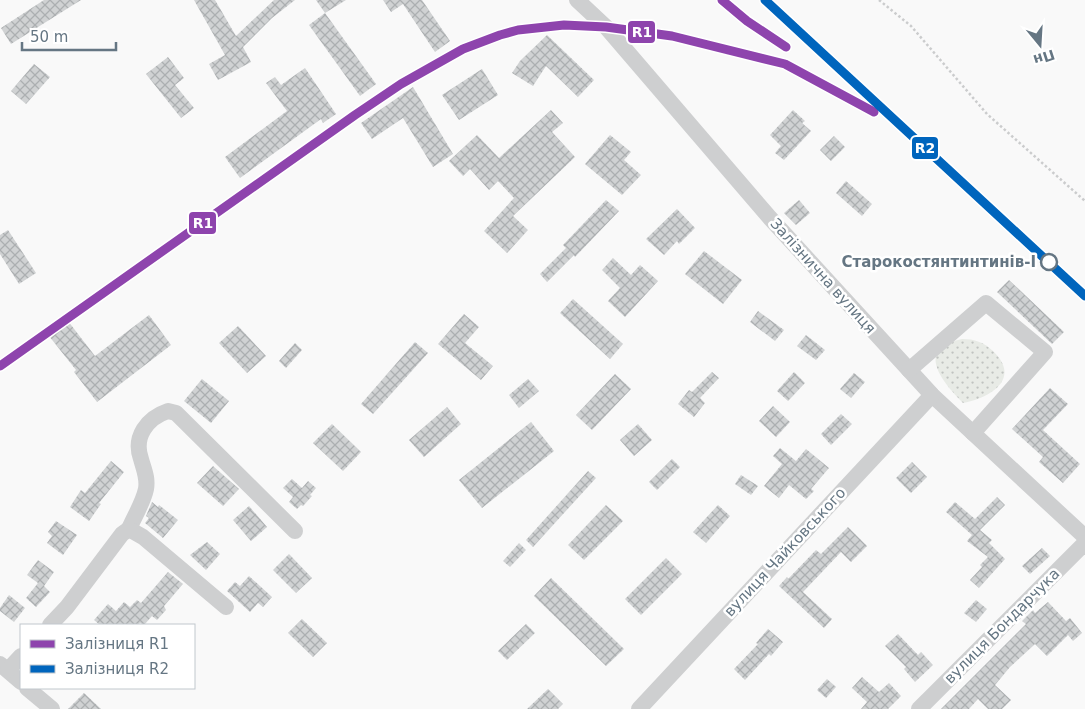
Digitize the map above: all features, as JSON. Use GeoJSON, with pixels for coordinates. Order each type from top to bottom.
{"type":"FeatureCollection","features":[{"type":"Feature","properties":{"kind":"street","name":"Залізнична вулиця"},"geometry":{"type":"LineString","coordinates":[[578,0],[606,27],[770,218],[932,395],[1085,537]]}},
{"type":"Feature","properties":{"kind":"street"},"geometry":{"type":"LineString","coordinates":[[909,370],[986,303],[1044,352],[973,433]]}},
{"type":"Feature","properties":{"kind":"street","name":"вулиця Чайковського"},"geometry":{"type":"LineString","coordinates":[[638,709],[932,395]]}},
{"type":"Feature","properties":{"kind":"street"},"geometry":{"type":"LineString","coordinates":[[51,624],[67,607],[122,534],[129,529],[146,491],[146,475],[138,446],[140,435],[152,419],[168,411],[176,413],[295,531]]}},
{"type":"Feature","properties":{"kind":"street"},"geometry":{"type":"LineString","coordinates":[[129,529],[143,537],[226,607]]}},
{"type":"Feature","properties":{"kind":"street","name":"вулиця Бондарчука"},"geometry":{"type":"LineString","coordinates":[[918,709],[1085,542]]}},
{"type":"Feature","properties":{"kind":"street"},"geometry":{"type":"LineString","coordinates":[[20,657],[4,667],[20,681]]}},
{"type":"Feature","properties":{"kind":"street"},"geometry":{"type":"LineString","coordinates":[[28,689],[52,709]]}},
{"type":"Feature","properties":{"kind":"path"},"geometry":{"type":"LineString","coordinates":[[880,0],[911,26],[987,114],[1085,201]]}},
{"type":"Feature","properties":{"kind":"shaded area"},"geometry":{"type":"Polygon","coordinates":[[[962,339],[982,343],[989,348],[1001,361],[1004,370],[999,386],[992,392],[963,403],[942,378],[936,362],[936,355],[942,347],[950,342],[962,339]]]}},
{"type":"Feature","properties":{"kind":"building"},"geometry":{"type":"Polygon","coordinates":[[[44,0],[81,0],[11,44],[1,28],[44,0]]]}},
{"type":"Feature","properties":{"kind":"building"},"geometry":{"type":"Polygon","coordinates":[[[194,0],[215,0],[236,36],[274,0],[295,0],[272,18],[243,47],[251,62],[218,80],[209,64],[225,55],[194,0]]]}},
{"type":"Feature","properties":{"kind":"building"},"geometry":{"type":"Polygon","coordinates":[[[316,0],[346,0],[325,13],[316,0]]]}},
{"type":"Feature","properties":{"kind":"building"},"geometry":{"type":"Polygon","coordinates":[[[383,0],[422,0],[450,41],[435,52],[403,4],[391,12],[383,0]]]}},
{"type":"Feature","properties":{"kind":"building"},"geometry":{"type":"Polygon","coordinates":[[[325,13],[376,84],[360,96],[309,25],[325,13]]]}},
{"type":"Feature","properties":{"kind":"building"},"geometry":{"type":"Polygon","coordinates":[[[547,35],[594,80],[578,97],[546,66],[533,86],[512,73],[520,61],[547,35]]]}},
{"type":"Feature","properties":{"kind":"building"},"geometry":{"type":"Polygon","coordinates":[[[168,57],[184,78],[175,85],[194,108],[181,118],[146,74],[168,57]]]}},
{"type":"Feature","properties":{"kind":"building"},"geometry":{"type":"Polygon","coordinates":[[[34,64],[50,77],[26,104],[11,91],[34,64]]]}},
{"type":"Feature","properties":{"kind":"building"},"geometry":{"type":"Polygon","coordinates":[[[305,68],[336,114],[323,123],[321,119],[240,178],[225,157],[287,111],[266,83],[275,77],[281,85],[305,68]]]}},
{"type":"Feature","properties":{"kind":"building"},"geometry":{"type":"Polygon","coordinates":[[[482,69],[498,95],[459,120],[442,95],[482,69]]]}},
{"type":"Feature","properties":{"kind":"building"},"geometry":{"type":"Polygon","coordinates":[[[413,87],[453,154],[433,167],[403,118],[372,139],[361,123],[413,87]]]}},
{"type":"Feature","properties":{"kind":"building"},"geometry":{"type":"Polygon","coordinates":[[[551,110],[563,123],[552,132],[575,157],[513,216],[528,230],[507,253],[484,231],[514,198],[498,181],[489,190],[470,169],[463,176],[449,161],[477,135],[499,158],[551,110]]]}},
{"type":"Feature","properties":{"kind":"building"},"geometry":{"type":"Polygon","coordinates":[[[793,110],[805,121],[802,123],[811,131],[784,160],[775,153],[781,146],[770,135],[793,110]]]}},
{"type":"Feature","properties":{"kind":"building"},"geometry":{"type":"Polygon","coordinates":[[[610,135],[631,152],[624,160],[641,175],[622,195],[585,164],[610,135]]]}},
{"type":"Feature","properties":{"kind":"building"},"geometry":{"type":"Polygon","coordinates":[[[834,136],[845,147],[831,161],[820,150],[834,136]]]}},
{"type":"Feature","properties":{"kind":"building"},"geometry":{"type":"Polygon","coordinates":[[[846,181],[872,204],[862,216],[836,193],[846,181]]]}},
{"type":"Feature","properties":{"kind":"building"},"geometry":{"type":"Polygon","coordinates":[[[606,200],[619,211],[575,257],[574,255],[547,282],[540,274],[566,248],[563,245],[606,200]]]}},
{"type":"Feature","properties":{"kind":"building"},"geometry":{"type":"Polygon","coordinates":[[[799,200],[810,213],[796,225],[784,213],[799,200]]]}},
{"type":"Feature","properties":{"kind":"building"},"geometry":{"type":"Polygon","coordinates":[[[677,209],[695,228],[679,244],[677,241],[664,255],[646,239],[677,209]]]}},
{"type":"Feature","properties":{"kind":"building"},"geometry":{"type":"Polygon","coordinates":[[[8,230],[36,273],[19,284],[0,254],[0,235],[8,230]]]}},
{"type":"Feature","properties":{"kind":"building"},"geometry":{"type":"Polygon","coordinates":[[[704,251],[742,280],[723,304],[685,274],[704,251]]]}},
{"type":"Feature","properties":{"kind":"building"},"geometry":{"type":"Polygon","coordinates":[[[613,258],[631,275],[640,265],[658,281],[625,317],[608,301],[620,288],[602,270],[613,258]]]}},
{"type":"Feature","properties":{"kind":"building","name":"Старокостянтинтинів-І"},"geometry":{"type":"Polygon","coordinates":[[[1009,280],[1064,332],[1052,344],[997,292],[1009,280]]]}},
{"type":"Feature","properties":{"kind":"building"},"geometry":{"type":"Polygon","coordinates":[[[573,299],[623,344],[610,359],[560,313],[573,299]]]}},
{"type":"Feature","properties":{"kind":"building"},"geometry":{"type":"Polygon","coordinates":[[[758,311],[784,330],[775,341],[750,322],[758,311]]]}},
{"type":"Feature","properties":{"kind":"building"},"geometry":{"type":"Polygon","coordinates":[[[464,314],[479,327],[465,343],[493,366],[481,380],[438,344],[464,314]]]}},
{"type":"Feature","properties":{"kind":"building"},"geometry":{"type":"Polygon","coordinates":[[[149,315],[171,345],[97,402],[74,372],[76,370],[49,336],[68,321],[95,356],[149,315]]]}},
{"type":"Feature","properties":{"kind":"building"},"geometry":{"type":"Polygon","coordinates":[[[238,326],[266,356],[247,373],[219,343],[238,326]]]}},
{"type":"Feature","properties":{"kind":"building"},"geometry":{"type":"Polygon","coordinates":[[[806,335],[825,350],[816,360],[797,346],[806,335]]]}},
{"type":"Feature","properties":{"kind":"building"},"geometry":{"type":"Polygon","coordinates":[[[415,342],[428,353],[373,414],[361,404],[415,342]]]}},
{"type":"Feature","properties":{"kind":"building"},"geometry":{"type":"Polygon","coordinates":[[[295,343],[302,350],[286,368],[279,361],[295,343]]]}},
{"type":"Feature","properties":{"kind":"building"},"geometry":{"type":"Polygon","coordinates":[[[712,372],[719,378],[700,398],[705,403],[694,417],[678,404],[689,390],[692,392],[712,372]]]}},
{"type":"Feature","properties":{"kind":"building"},"geometry":{"type":"Polygon","coordinates":[[[794,372],[805,383],[788,401],[777,391],[794,372]]]}},
{"type":"Feature","properties":{"kind":"building"},"geometry":{"type":"Polygon","coordinates":[[[854,373],[865,382],[851,398],[840,389],[854,373]]]}},
{"type":"Feature","properties":{"kind":"building"},"geometry":{"type":"Polygon","coordinates":[[[615,374],[631,389],[592,430],[576,415],[615,374]]]}},
{"type":"Feature","properties":{"kind":"building"},"geometry":{"type":"Polygon","coordinates":[[[202,379],[229,401],[211,423],[184,401],[202,379]]]}},
{"type":"Feature","properties":{"kind":"building"},"geometry":{"type":"Polygon","coordinates":[[[528,379],[539,391],[519,408],[509,395],[528,379]]]}},
{"type":"Feature","properties":{"kind":"building"},"geometry":{"type":"Polygon","coordinates":[[[1050,388],[1068,404],[1043,430],[1080,464],[1063,483],[1039,462],[1043,457],[1012,429],[1050,388]]]}},
{"type":"Feature","properties":{"kind":"building"},"geometry":{"type":"Polygon","coordinates":[[[773,406],[790,422],[776,437],[759,421],[773,406]]]}},
{"type":"Feature","properties":{"kind":"building"},"geometry":{"type":"Polygon","coordinates":[[[447,407],[461,424],[424,457],[409,440],[447,407]]]}},
{"type":"Feature","properties":{"kind":"building"},"geometry":{"type":"Polygon","coordinates":[[[841,414],[852,424],[831,445],[821,434],[841,414]]]}},
{"type":"Feature","properties":{"kind":"building"},"geometry":{"type":"Polygon","coordinates":[[[531,422],[554,451],[482,508],[459,480],[531,422]]]}},
{"type":"Feature","properties":{"kind":"building"},"geometry":{"type":"Polygon","coordinates":[[[332,424],[361,452],[343,471],[313,443],[332,424]]]}},
{"type":"Feature","properties":{"kind":"building"},"geometry":{"type":"Polygon","coordinates":[[[638,424],[652,440],[634,456],[620,440],[638,424]]]}},
{"type":"Feature","properties":{"kind":"building"},"geometry":{"type":"Polygon","coordinates":[[[780,448],[796,461],[806,449],[829,468],[811,489],[814,491],[806,499],[789,485],[779,498],[764,486],[782,464],[773,456],[780,448]]]}},
{"type":"Feature","properties":{"kind":"building"},"geometry":{"type":"Polygon","coordinates":[[[672,459],[680,467],[657,490],[649,482],[672,459]]]}},
{"type":"Feature","properties":{"kind":"building"},"geometry":{"type":"Polygon","coordinates":[[[111,461],[124,472],[99,503],[101,504],[89,521],[70,507],[81,490],[85,493],[111,461]]]}},
{"type":"Feature","properties":{"kind":"building"},"geometry":{"type":"Polygon","coordinates":[[[912,462],[927,477],[911,493],[896,478],[912,462]]]}},
{"type":"Feature","properties":{"kind":"building"},"geometry":{"type":"Polygon","coordinates":[[[213,466],[239,489],[223,506],[197,483],[213,466]]]}},
{"type":"Feature","properties":{"kind":"building"},"geometry":{"type":"Polygon","coordinates":[[[588,471],[596,478],[533,547],[526,540],[588,471]]]}},
{"type":"Feature","properties":{"kind":"building"},"geometry":{"type":"Polygon","coordinates":[[[741,475],[758,486],[751,495],[735,484],[741,475]]]}},
{"type":"Feature","properties":{"kind":"building"},"geometry":{"type":"Polygon","coordinates":[[[292,479],[302,488],[308,481],[316,488],[303,506],[301,505],[297,509],[289,502],[293,497],[283,488],[292,479]]]}},
{"type":"Feature","properties":{"kind":"building"},"geometry":{"type":"Polygon","coordinates":[[[997,497],[1005,505],[980,530],[992,540],[989,543],[1005,559],[979,588],[970,580],[988,557],[967,541],[972,535],[946,512],[955,502],[975,519],[997,497]]]}},
{"type":"Feature","properties":{"kind":"building"},"geometry":{"type":"Polygon","coordinates":[[[152,502],[158,507],[159,505],[178,520],[163,538],[145,523],[149,518],[146,516],[152,502]]]}},
{"type":"Feature","properties":{"kind":"building"},"geometry":{"type":"Polygon","coordinates":[[[606,505],[623,521],[584,560],[568,545],[606,505]]]}},
{"type":"Feature","properties":{"kind":"building"},"geometry":{"type":"Polygon","coordinates":[[[718,505],[730,516],[706,543],[693,532],[718,505]]]}},
{"type":"Feature","properties":{"kind":"building"},"geometry":{"type":"Polygon","coordinates":[[[249,506],[267,527],[251,541],[233,520],[249,506]]]}},
{"type":"Feature","properties":{"kind":"building"},"geometry":{"type":"Polygon","coordinates":[[[56,521],[77,535],[63,555],[47,543],[52,536],[48,532],[56,521]]]}},
{"type":"Feature","properties":{"kind":"building"},"geometry":{"type":"Polygon","coordinates":[[[848,527],[867,546],[851,562],[841,552],[803,592],[832,619],[824,628],[779,586],[816,550],[821,554],[848,527]]]}},
{"type":"Feature","properties":{"kind":"building"},"geometry":{"type":"Polygon","coordinates":[[[207,542],[220,554],[206,570],[190,555],[207,542]]]}},
{"type":"Feature","properties":{"kind":"building"},"geometry":{"type":"Polygon","coordinates":[[[519,543],[526,550],[510,567],[503,561],[519,543]]]}},
{"type":"Feature","properties":{"kind":"building"},"geometry":{"type":"Polygon","coordinates":[[[1042,548],[1050,556],[1030,574],[1022,566],[1042,548]]]}},
{"type":"Feature","properties":{"kind":"building"},"geometry":{"type":"Polygon","coordinates":[[[289,554],[312,578],[296,593],[273,570],[289,554]]]}},
{"type":"Feature","properties":{"kind":"building"},"geometry":{"type":"Polygon","coordinates":[[[666,558],[682,574],[641,615],[625,599],[666,558]]]}},
{"type":"Feature","properties":{"kind":"building"},"geometry":{"type":"Polygon","coordinates":[[[38,560],[54,572],[44,586],[50,592],[36,607],[26,598],[38,583],[27,575],[38,560]]]}},
{"type":"Feature","properties":{"kind":"building"},"geometry":{"type":"Polygon","coordinates":[[[168,572],[183,584],[164,606],[166,610],[157,620],[152,616],[145,624],[99,624],[94,620],[108,604],[116,611],[124,602],[130,607],[137,600],[141,603],[168,572]]]}},
{"type":"Feature","properties":{"kind":"building"},"geometry":{"type":"Polygon","coordinates":[[[249,576],[272,597],[263,607],[258,603],[250,612],[227,591],[235,582],[240,586],[249,576]]]}},
{"type":"Feature","properties":{"kind":"building"},"geometry":{"type":"Polygon","coordinates":[[[551,578],[624,649],[606,666],[534,596],[551,578]]]}},
{"type":"Feature","properties":{"kind":"building"},"geometry":{"type":"Polygon","coordinates":[[[9,595],[25,608],[14,622],[0,611],[9,595]]]}},
{"type":"Feature","properties":{"kind":"building"},"geometry":{"type":"Polygon","coordinates":[[[976,600],[987,609],[976,622],[964,613],[976,600]]]}},
{"type":"Feature","properties":{"kind":"building"},"geometry":{"type":"Polygon","coordinates":[[[1048,602],[1066,621],[1070,618],[1082,633],[1073,641],[1068,635],[1047,656],[1035,644],[1010,667],[995,685],[1011,700],[1002,709],[988,709],[978,699],[969,709],[941,709],[1026,624],[1022,621],[1033,610],[1035,613],[1048,602]]]}},
{"type":"Feature","properties":{"kind":"building"},"geometry":{"type":"Polygon","coordinates":[[[302,619],[327,643],[313,657],[288,633],[302,619]]]}},
{"type":"Feature","properties":{"kind":"building"},"geometry":{"type":"Polygon","coordinates":[[[526,624],[535,633],[507,660],[498,651],[526,624]]]}},
{"type":"Feature","properties":{"kind":"building"},"geometry":{"type":"Polygon","coordinates":[[[768,629],[783,642],[745,680],[734,669],[758,644],[756,643],[768,629]]]}},
{"type":"Feature","properties":{"kind":"building"},"geometry":{"type":"Polygon","coordinates":[[[898,634],[918,655],[921,652],[933,665],[915,682],[904,669],[906,667],[885,646],[898,634]]]}},
{"type":"Feature","properties":{"kind":"building"},"geometry":{"type":"Polygon","coordinates":[[[862,677],[879,692],[889,683],[901,696],[888,709],[861,709],[867,702],[852,688],[862,677]]]}},
{"type":"Feature","properties":{"kind":"building"},"geometry":{"type":"Polygon","coordinates":[[[827,679],[836,687],[826,698],[817,690],[827,679]]]}},
{"type":"Feature","properties":{"kind":"building"},"geometry":{"type":"Polygon","coordinates":[[[548,689],[563,704],[558,709],[527,709],[548,689]]]}},
{"type":"Feature","properties":{"kind":"building"},"geometry":{"type":"Polygon","coordinates":[[[84,693],[101,709],[68,709],[84,693]]]}},
{"type":"Feature","properties":{"kind":"rail line","name":"R1"},"geometry":{"type":"LineString","coordinates":[[722,0],[747,21],[786,47]]}},
{"type":"Feature","properties":{"kind":"rail line","name":"R2"},"geometry":{"type":"LineString","coordinates":[[765,0],[1085,296]]}},
{"type":"Feature","properties":{"kind":"rail line","name":"R1"},"geometry":{"type":"LineString","coordinates":[[0,366],[401,84],[463,49],[500,35],[518,30],[564,25],[606,27],[672,36],[785,64],[874,112]]}},
{"type":"Feature","properties":{"kind":"place","name":"Старокостянтинтинів-І"},"geometry":{"type":"Point","coordinates":[1049,262]}}]}
